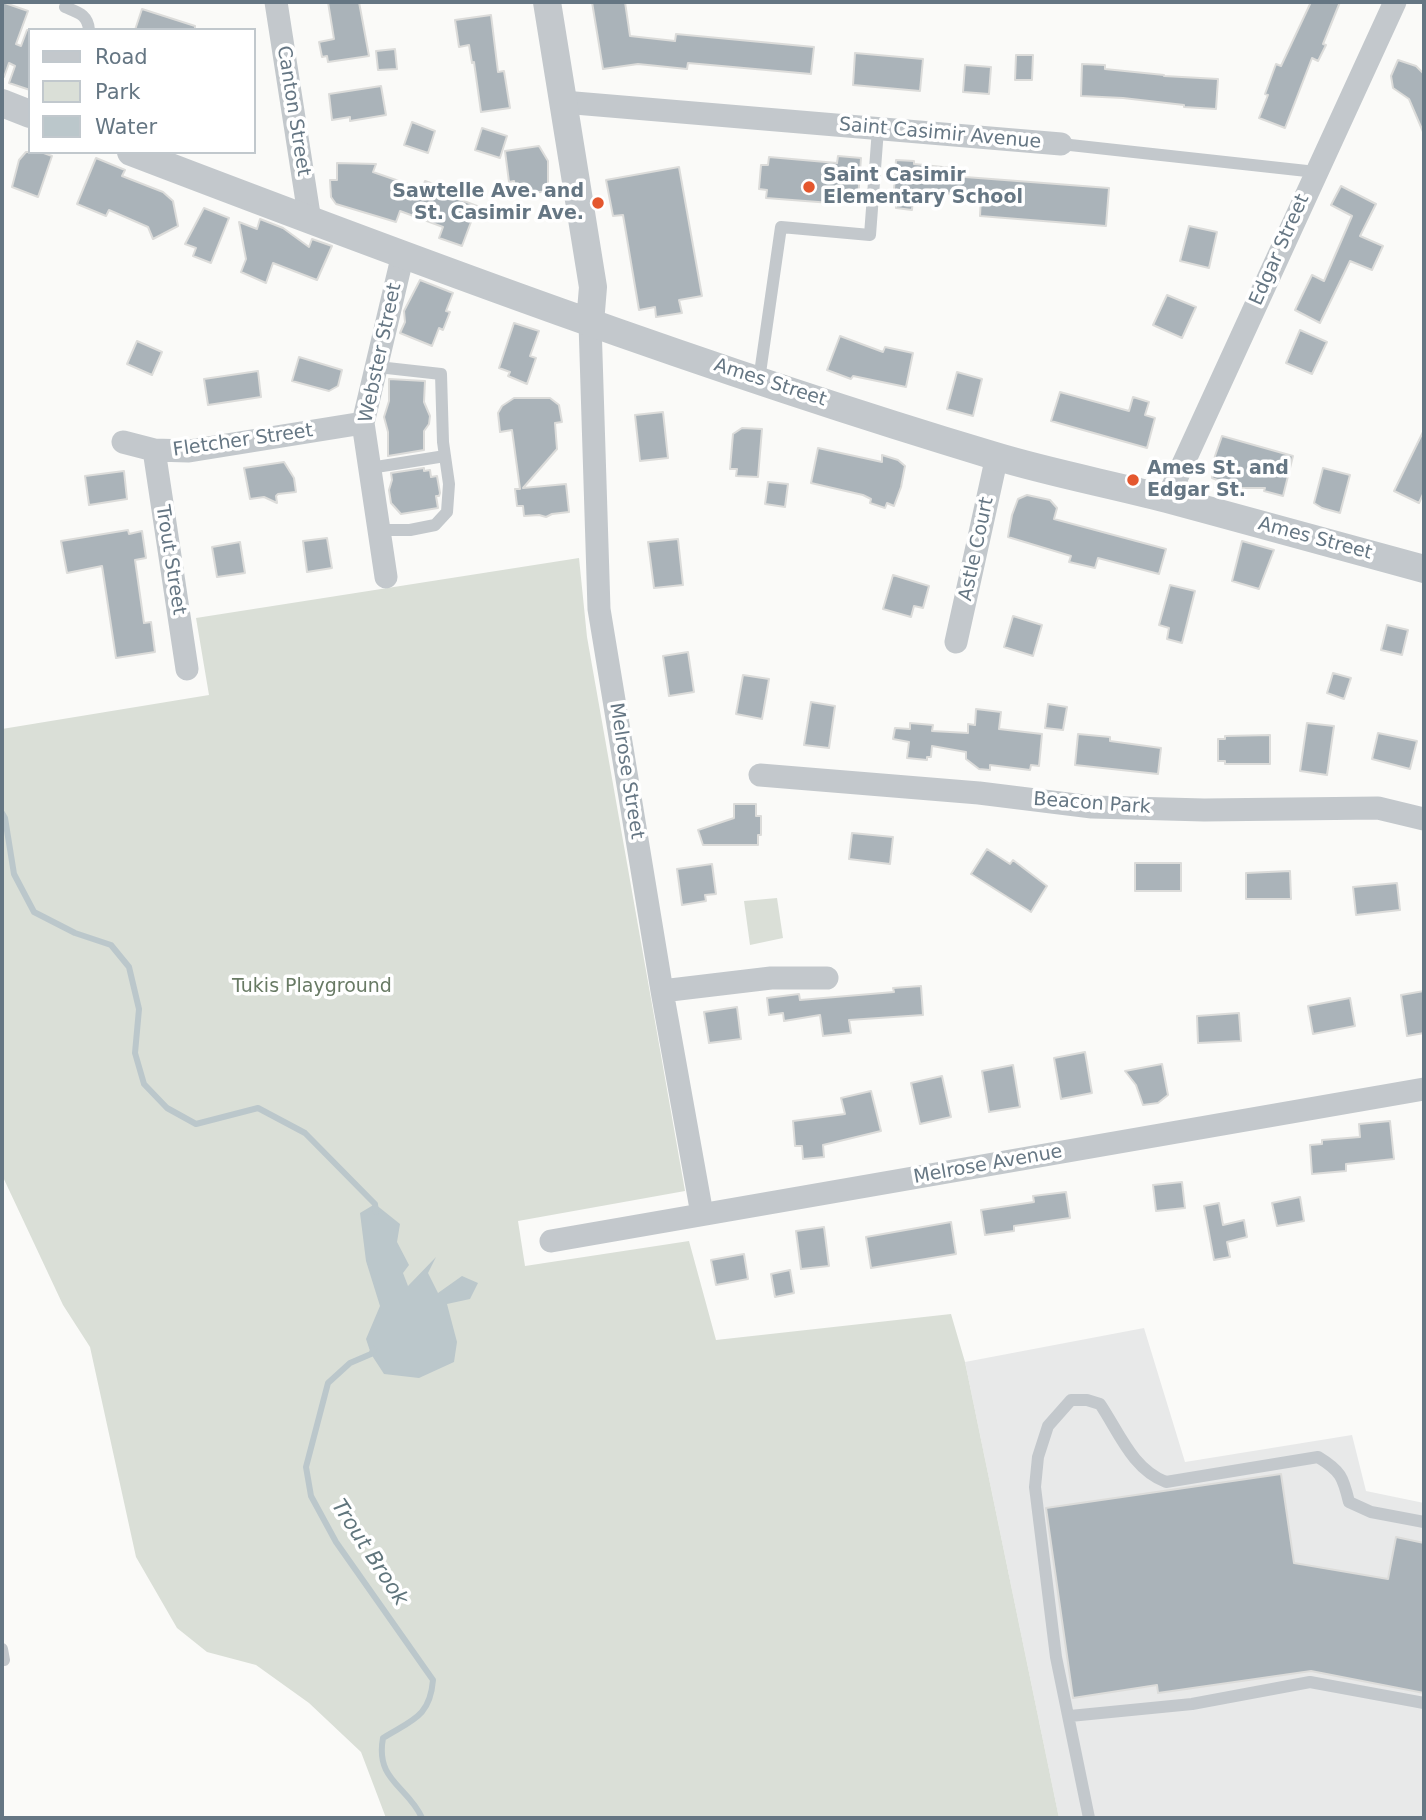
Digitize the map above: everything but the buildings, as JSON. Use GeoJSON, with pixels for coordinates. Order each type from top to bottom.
{"type":"FeatureCollection","features":[{"type":"Feature","properties":{"kind":"street","name":"Canton Street"},"geometry":{"type":"LineString","coordinates":[[276,2],[310,221]]}},
{"type":"Feature","properties":{"kind":"street"},"geometry":{"type":"LineString","coordinates":[[547,2],[593,287],[590,323]]}},
{"type":"Feature","properties":{"kind":"street","name":"Edgar Street"},"geometry":{"type":"LineString","coordinates":[[1167,499],[1395,2]]}},
{"type":"Feature","properties":{"kind":"street","name":"Saint Casimir Avenue"},"geometry":{"type":"LineString","coordinates":[[563,102],[1061,144]]}},
{"type":"Feature","properties":{"kind":"street"},"geometry":{"type":"LineString","coordinates":[[2,103],[28,113]]}},
{"type":"Feature","properties":{"kind":"street","name":"Ames Street"},"geometry":{"type":"LineString","coordinates":[[136,154],[310,221],[590,323],[759,380],[997,456],[1424,569]]}},
{"type":"Feature","properties":{"kind":"street","name":"Webster Street"},"geometry":{"type":"LineString","coordinates":[[386,577],[363,424],[403,254]]}},
{"type":"Feature","properties":{"kind":"street","name":"Melrose Street"},"geometry":{"type":"LineString","coordinates":[[590,323],[600,609],[662,992],[702,1214]]}},
{"type":"Feature","properties":{"kind":"street","name":"Fletcher Street"},"geometry":{"type":"LineString","coordinates":[[122,442],[154,450],[189,451],[363,424]]}},
{"type":"Feature","properties":{"kind":"street","name":"Trout Street"},"geometry":{"type":"LineString","coordinates":[[154,450],[187,669]]}},
{"type":"Feature","properties":{"kind":"street","name":"Astle Court"},"geometry":{"type":"LineString","coordinates":[[957,642],[997,456]]}},
{"type":"Feature","properties":{"kind":"street","name":"Beacon Park"},"geometry":{"type":"LineString","coordinates":[[760,775],[979,793],[1092,807],[1204,810],[1378,808],[1424,819]]}},
{"type":"Feature","properties":{"kind":"street"},"geometry":{"type":"LineString","coordinates":[[662,992],[771,978],[827,978]]}},
{"type":"Feature","properties":{"kind":"street","name":"Melrose Avenue"},"geometry":{"type":"LineString","coordinates":[[551,1241],[1424,1089]]}},
{"type":"Feature","properties":{"kind":"lane"},"geometry":{"type":"LineString","coordinates":[[65,7],[84,15],[89,28]]}},
{"type":"Feature","properties":{"kind":"lane"},"geometry":{"type":"LineString","coordinates":[[759,380],[780,227],[870,235],[878,129]]}},
{"type":"Feature","properties":{"kind":"lane","name":"Saint Casimir Avenue"},"geometry":{"type":"LineString","coordinates":[[1061,144],[1316,172]]}},
{"type":"Feature","properties":{"kind":"lane"},"geometry":{"type":"LineString","coordinates":[[378,367],[441,374],[449,484],[447,512],[435,525],[410,530],[379,530]]}},
{"type":"Feature","properties":{"kind":"lane"},"geometry":{"type":"LineString","coordinates":[[370,468],[445,456]]}},
{"type":"Feature","properties":{"kind":"lane"},"geometry":{"type":"LineString","coordinates":[[1089,1818],[1056,1657],[1035,1487],[1038,1457],[1048,1426],[1071,1400],[1087,1399],[1100,1404],[1136,1462],[1152,1477],[1166,1482],[1318,1457],[1336,1468],[1344,1481],[1349,1503],[1371,1512],[1424,1522]]}},
{"type":"Feature","properties":{"kind":"lane"},"geometry":{"type":"LineString","coordinates":[[1070,1716],[1192,1704],[1310,1682],[1424,1703]]}},
{"type":"Feature","properties":{"kind":"shaded area"},"geometry":{"type":"Polygon","coordinates":[[[1144,1328],[1185,1462],[1352,1435],[1366,1491],[1424,1503],[1424,1818],[1059,1818],[965,1362],[1144,1328]]]}},
{"type":"Feature","properties":{"kind":"green space","name":"Tukis Playground"},"geometry":{"type":"Polygon","coordinates":[[[579,558],[587,637],[685,1191],[518,1221],[525,1266],[689,1241],[716,1340],[951,1314],[965,1362],[1059,1818],[386,1818],[361,1752],[309,1703],[256,1665],[207,1652],[177,1628],[136,1557],[90,1347],[63,1305],[2,1175],[2,729],[209,695],[196,618],[579,558]]]}},
{"type":"Feature","properties":{"kind":"green space"},"geometry":{"type":"Polygon","coordinates":[[[777,898],[783,938],[750,945],[744,901],[777,898]]]}},
{"type":"Feature","properties":{"kind":"water"},"geometry":{"type":"Polygon","coordinates":[[[375,1204],[400,1224],[397,1242],[409,1265],[403,1273],[408,1286],[436,1257],[428,1273],[438,1293],[462,1276],[478,1283],[470,1299],[447,1304],[457,1342],[454,1362],[419,1378],[384,1374],[371,1354],[366,1339],[380,1306],[366,1261],[360,1213],[375,1204]]]}},
{"type":"Feature","properties":{"kind":"waterway","name":"Trout Brook"},"geometry":{"type":"LineString","coordinates":[[2,813],[14,874],[34,912],[75,933],[111,945],[129,967],[139,1009],[135,1053],[144,1084],[167,1108],[196,1124],[258,1108],[305,1133],[375,1204],[376,1212]]}},
{"type":"Feature","properties":{"kind":"waterway","name":"Trout Brook"},"geometry":{"type":"LineString","coordinates":[[374,1349],[371,1354],[350,1363],[328,1383],[306,1467],[311,1496],[336,1542],[433,1680],[424,1710],[383,1738],[382,1752],[388,1774],[422,1818]]}},
{"type":"Feature","properties":{"kind":"place","name":"Saint Casimir Elementary School"},"geometry":{"type":"Point","coordinates":[809,187]}},
{"type":"Feature","properties":{"kind":"place","name":"Sawtelle Ave. and St. Casimir Ave."},"geometry":{"type":"Point","coordinates":[598,203]}},
{"type":"Feature","properties":{"kind":"place","name":"Ames St. and Edgar St."},"geometry":{"type":"Point","coordinates":[1133,480]}}]}
